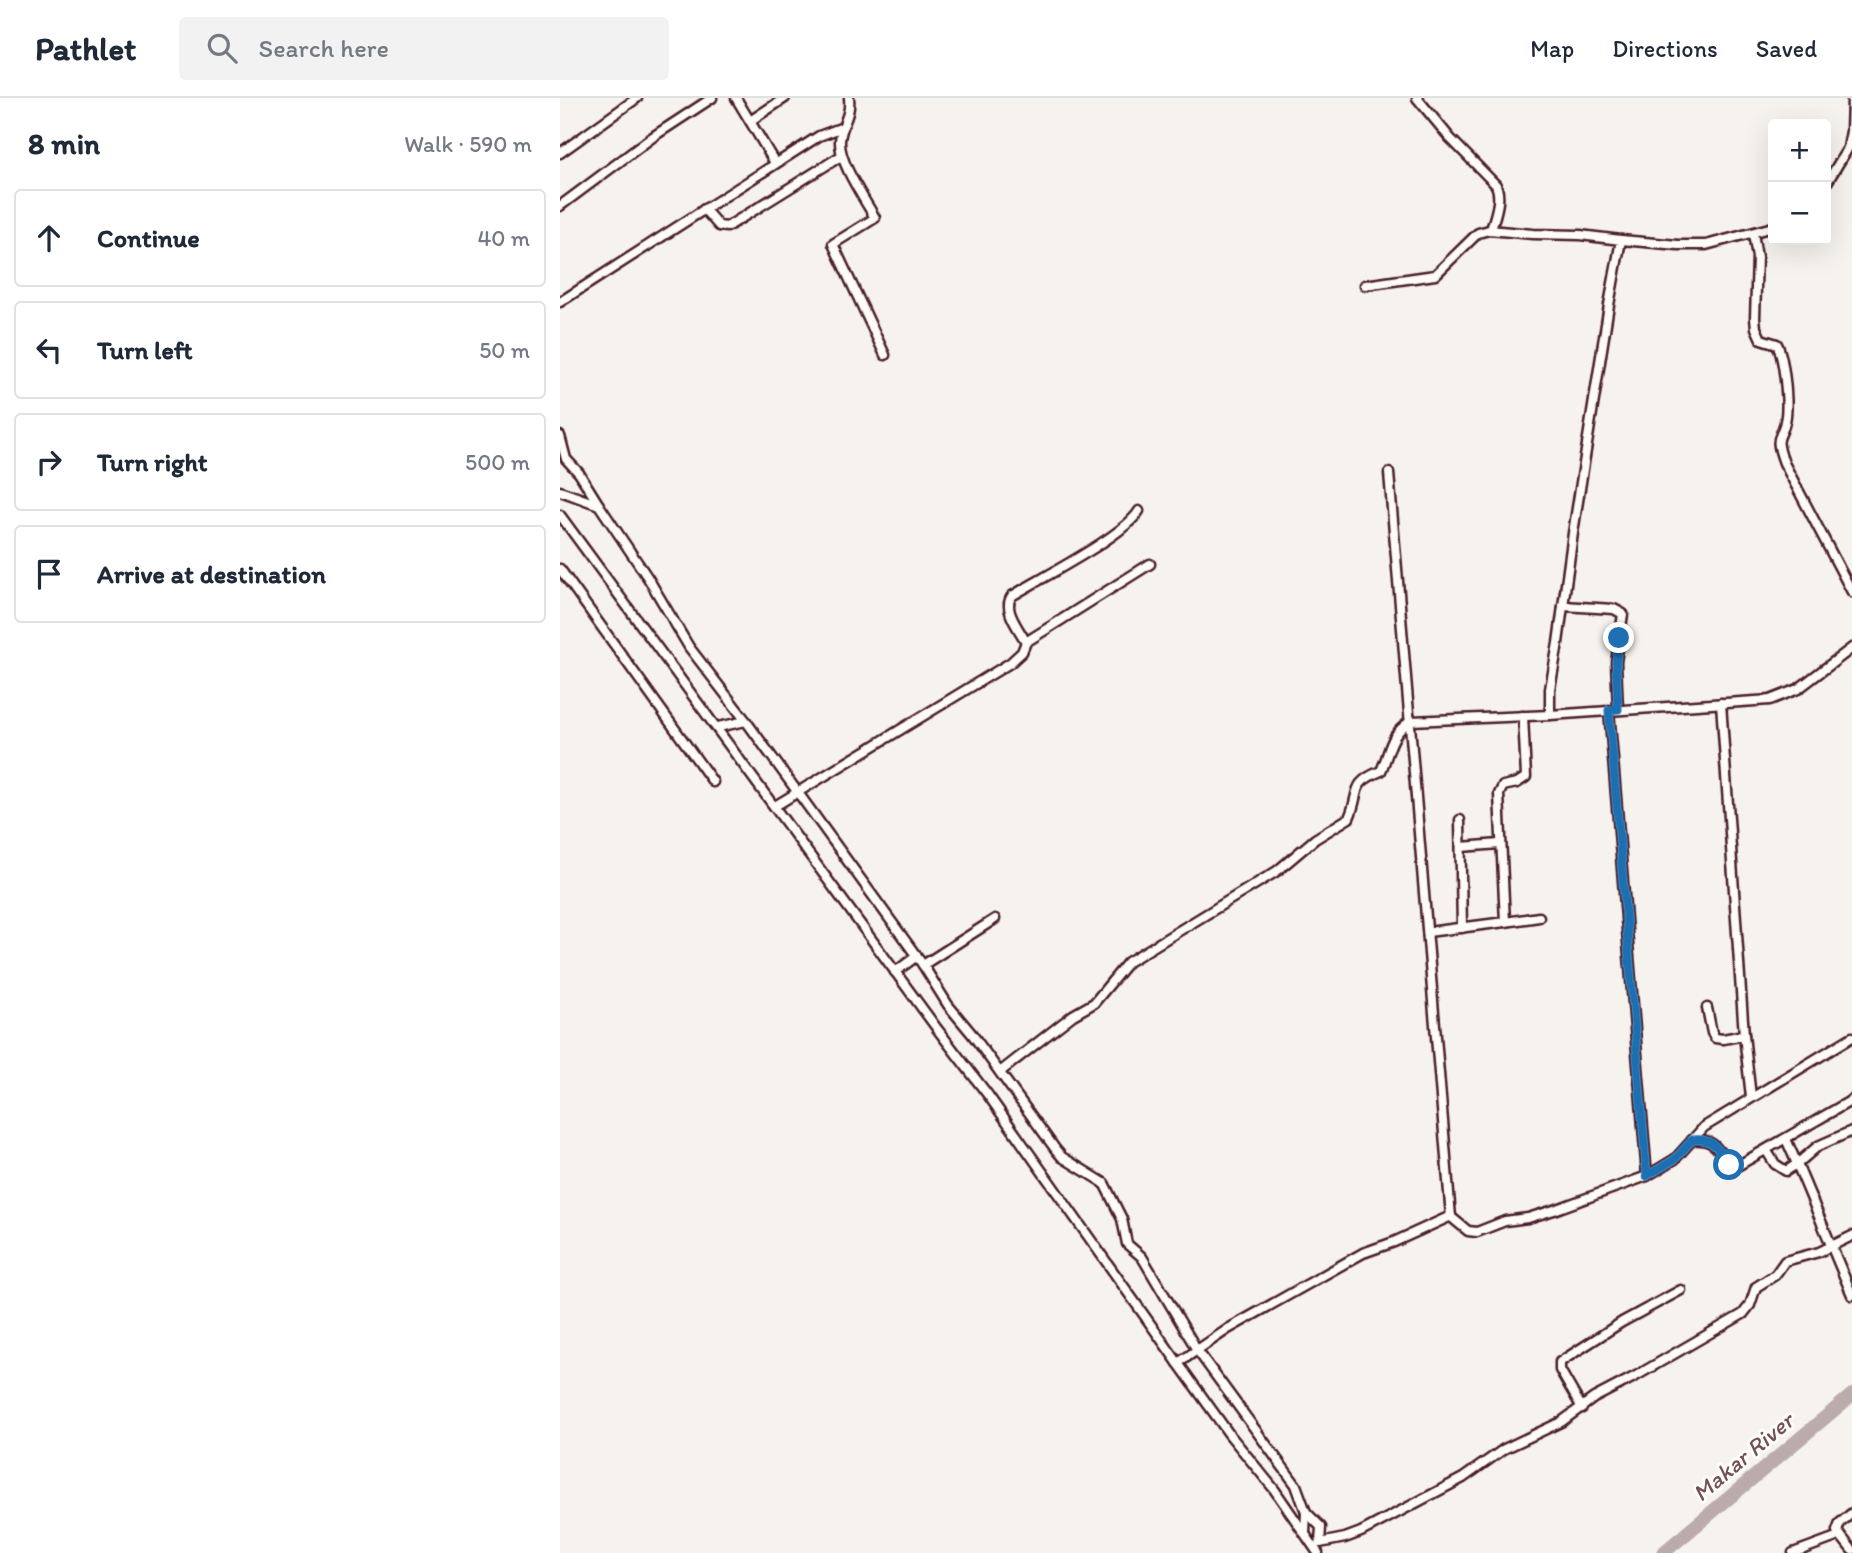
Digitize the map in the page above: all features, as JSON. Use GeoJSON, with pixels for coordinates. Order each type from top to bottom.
{"type":"FeatureCollection","features":[{"type":"Feature","properties":{"kind":"street"},"geometry":{"type":"LineString","coordinates":[[560,153],[637,98]]}},
{"type":"Feature","properties":{"kind":"street"},"geometry":{"type":"LineString","coordinates":[[560,206],[654,136],[712,98]]}},
{"type":"Feature","properties":{"kind":"street"},"geometry":{"type":"LineString","coordinates":[[736,98],[775,163]]}},
{"type":"Feature","properties":{"kind":"street"},"geometry":{"type":"LineString","coordinates":[[750,121],[785,98]]}},
{"type":"Feature","properties":{"kind":"street"},"geometry":{"type":"LineString","coordinates":[[849,98],[850,113],[843,127],[841,156],[875,218],[833,244],[885,355]]}},
{"type":"Feature","properties":{"kind":"street"},"geometry":{"type":"LineString","coordinates":[[1417,98],[1450,138],[1496,185],[1499,192],[1491,230]]}},
{"type":"Feature","properties":{"kind":"street"},"geometry":{"type":"LineString","coordinates":[[1827,182],[1848,148],[1852,99]]}},
{"type":"Feature","properties":{"kind":"street"},"geometry":{"type":"LineString","coordinates":[[560,302],[775,163],[819,136],[843,127]]}},
{"type":"Feature","properties":{"kind":"street"},"geometry":{"type":"LineString","coordinates":[[704,209],[719,226],[727,227],[841,156]]}},
{"type":"Feature","properties":{"kind":"street"},"geometry":{"type":"LineString","coordinates":[[1365,285],[1435,275],[1478,233],[1491,230],[1533,234],[1580,234],[1678,245],[1706,245],[1768,229]]}},
{"type":"Feature","properties":{"kind":"street"},"geometry":{"type":"LineString","coordinates":[[1754,233],[1757,257],[1756,328],[1761,339],[1777,344],[1781,359],[1786,418],[1778,436],[1779,449],[1852,592]]}},
{"type":"Feature","properties":{"kind":"street"},"geometry":{"type":"LineString","coordinates":[[1550,715],[1550,689],[1573,533],[1609,305],[1622,240]]}},
{"type":"Feature","properties":{"kind":"street"},"geometry":{"type":"LineString","coordinates":[[560,436],[566,459],[583,478],[689,647],[798,792],[923,965],[948,1005],[1062,1157],[1104,1183],[1122,1219],[1125,1240],[1142,1257],[1197,1350],[1291,1478],[1306,1512],[1305,1533]]}},
{"type":"Feature","properties":{"kind":"street"},"geometry":{"type":"LineString","coordinates":[[1389,473],[1451,1216],[1468,1231],[1477,1232],[1505,1221],[1528,1218],[1647,1176],[1675,1159],[1704,1127],[1852,1037]]}},
{"type":"Feature","properties":{"kind":"street"},"geometry":{"type":"LineString","coordinates":[[560,491],[599,505]]}},
{"type":"Feature","properties":{"kind":"street"},"geometry":{"type":"LineString","coordinates":[[1026,642],[1008,608],[1008,601],[1012,596],[1115,534],[1132,521],[1139,511]]}},
{"type":"Feature","properties":{"kind":"street"},"geometry":{"type":"LineString","coordinates":[[560,515],[988,1095],[1178,1363],[1317,1548]]}},
{"type":"Feature","properties":{"kind":"street"},"geometry":{"type":"LineString","coordinates":[[775,806],[1010,663],[1022,652],[1026,642],[1150,564]]}},
{"type":"Feature","properties":{"kind":"street"},"geometry":{"type":"LineString","coordinates":[[560,569],[713,782]]}},
{"type":"Feature","properties":{"kind":"street"},"geometry":{"type":"LineString","coordinates":[[1563,606],[1614,609],[1623,614],[1613,709],[1647,1176]]}},
{"type":"Feature","properties":{"kind":"street"},"geometry":{"type":"LineString","coordinates":[[1000,1072],[1073,1015],[1094,1003],[1128,962],[1277,871],[1315,839],[1349,818],[1354,797],[1363,779],[1381,771],[1394,734],[1411,721],[1550,715],[1779,698],[1813,679],[1852,648]]}},
{"type":"Feature","properties":{"kind":"street"},"geometry":{"type":"LineString","coordinates":[[1721,704],[1744,1035],[1751,1097]]}},
{"type":"Feature","properties":{"kind":"street"},"geometry":{"type":"LineString","coordinates":[[1505,922],[1500,788],[1526,777],[1523,716]]}},
{"type":"Feature","properties":{"kind":"street"},"geometry":{"type":"LineString","coordinates":[[718,727],[746,721]]}},
{"type":"Feature","properties":{"kind":"street"},"geometry":{"type":"LineString","coordinates":[[1460,820],[1462,928]]}},
{"type":"Feature","properties":{"kind":"street"},"geometry":{"type":"LineString","coordinates":[[1461,847],[1500,844]]}},
{"type":"Feature","properties":{"kind":"street"},"geometry":{"type":"LineString","coordinates":[[1428,932],[1539,918]]}},
{"type":"Feature","properties":{"kind":"street"},"geometry":{"type":"LineString","coordinates":[[923,965],[995,919]]}},
{"type":"Feature","properties":{"kind":"street"},"geometry":{"type":"LineString","coordinates":[[895,972],[917,957]]}},
{"type":"Feature","properties":{"kind":"street"},"geometry":{"type":"LineString","coordinates":[[1707,1008],[1715,1038],[1744,1035]]}},
{"type":"Feature","properties":{"kind":"street"},"geometry":{"type":"LineString","coordinates":[[1704,1127],[1706,1139],[1732,1166],[1739,1165],[1852,1100]]}},
{"type":"Feature","properties":{"kind":"street"},"geometry":{"type":"LineString","coordinates":[[1786,1171],[1818,1146],[1852,1131]]}},
{"type":"Feature","properties":{"kind":"street"},"geometry":{"type":"LineString","coordinates":[[1692,1140],[1706,1139]]}},
{"type":"Feature","properties":{"kind":"street"},"geometry":{"type":"LineString","coordinates":[[1786,1139],[1852,1295]]}},
{"type":"Feature","properties":{"kind":"street"},"geometry":{"type":"LineString","coordinates":[[1766,1150],[1775,1164],[1804,1183]]}},
{"type":"Feature","properties":{"kind":"street"},"geometry":{"type":"LineString","coordinates":[[1178,1363],[1228,1329],[1363,1253],[1451,1216]]}},
{"type":"Feature","properties":{"kind":"street"},"geometry":{"type":"LineString","coordinates":[[1317,1548],[1361,1532],[1463,1478],[1504,1449],[1544,1432],[1594,1398],[1743,1314],[1756,1287],[1775,1275],[1785,1261],[1805,1257],[1852,1236]]}},
{"type":"Feature","properties":{"kind":"street"},"geometry":{"type":"LineString","coordinates":[[1582,1408],[1560,1370],[1560,1362],[1622,1322],[1681,1290]]}},
{"type":"Feature","properties":{"kind":"street"},"geometry":{"type":"LineString","coordinates":[[1306,1512],[1321,1527],[1317,1548]]}},
{"type":"Feature","properties":{"kind":"street"},"geometry":{"type":"LineString","coordinates":[[1852,1514],[1838,1527],[1839,1536],[1852,1549]]}},
{"type":"Feature","properties":{"kind":"street"},"geometry":{"type":"LineString","coordinates":[[1793,1553],[1839,1536]]}},
{"type":"Feature","properties":{"kind":"waterway","name":"Makar River"},"geometry":{"type":"LineString","coordinates":[[1663,1553],[1852,1395]]}},
{"type":"Feature","properties":{"kind":"route"},"geometry":{"type":"LineString","coordinates":[[1619,638],[1616,662],[1618,709],[1609,710],[1647,1176],[1675,1159],[1692,1140],[1706,1139],[1729,1165]]}}]}
